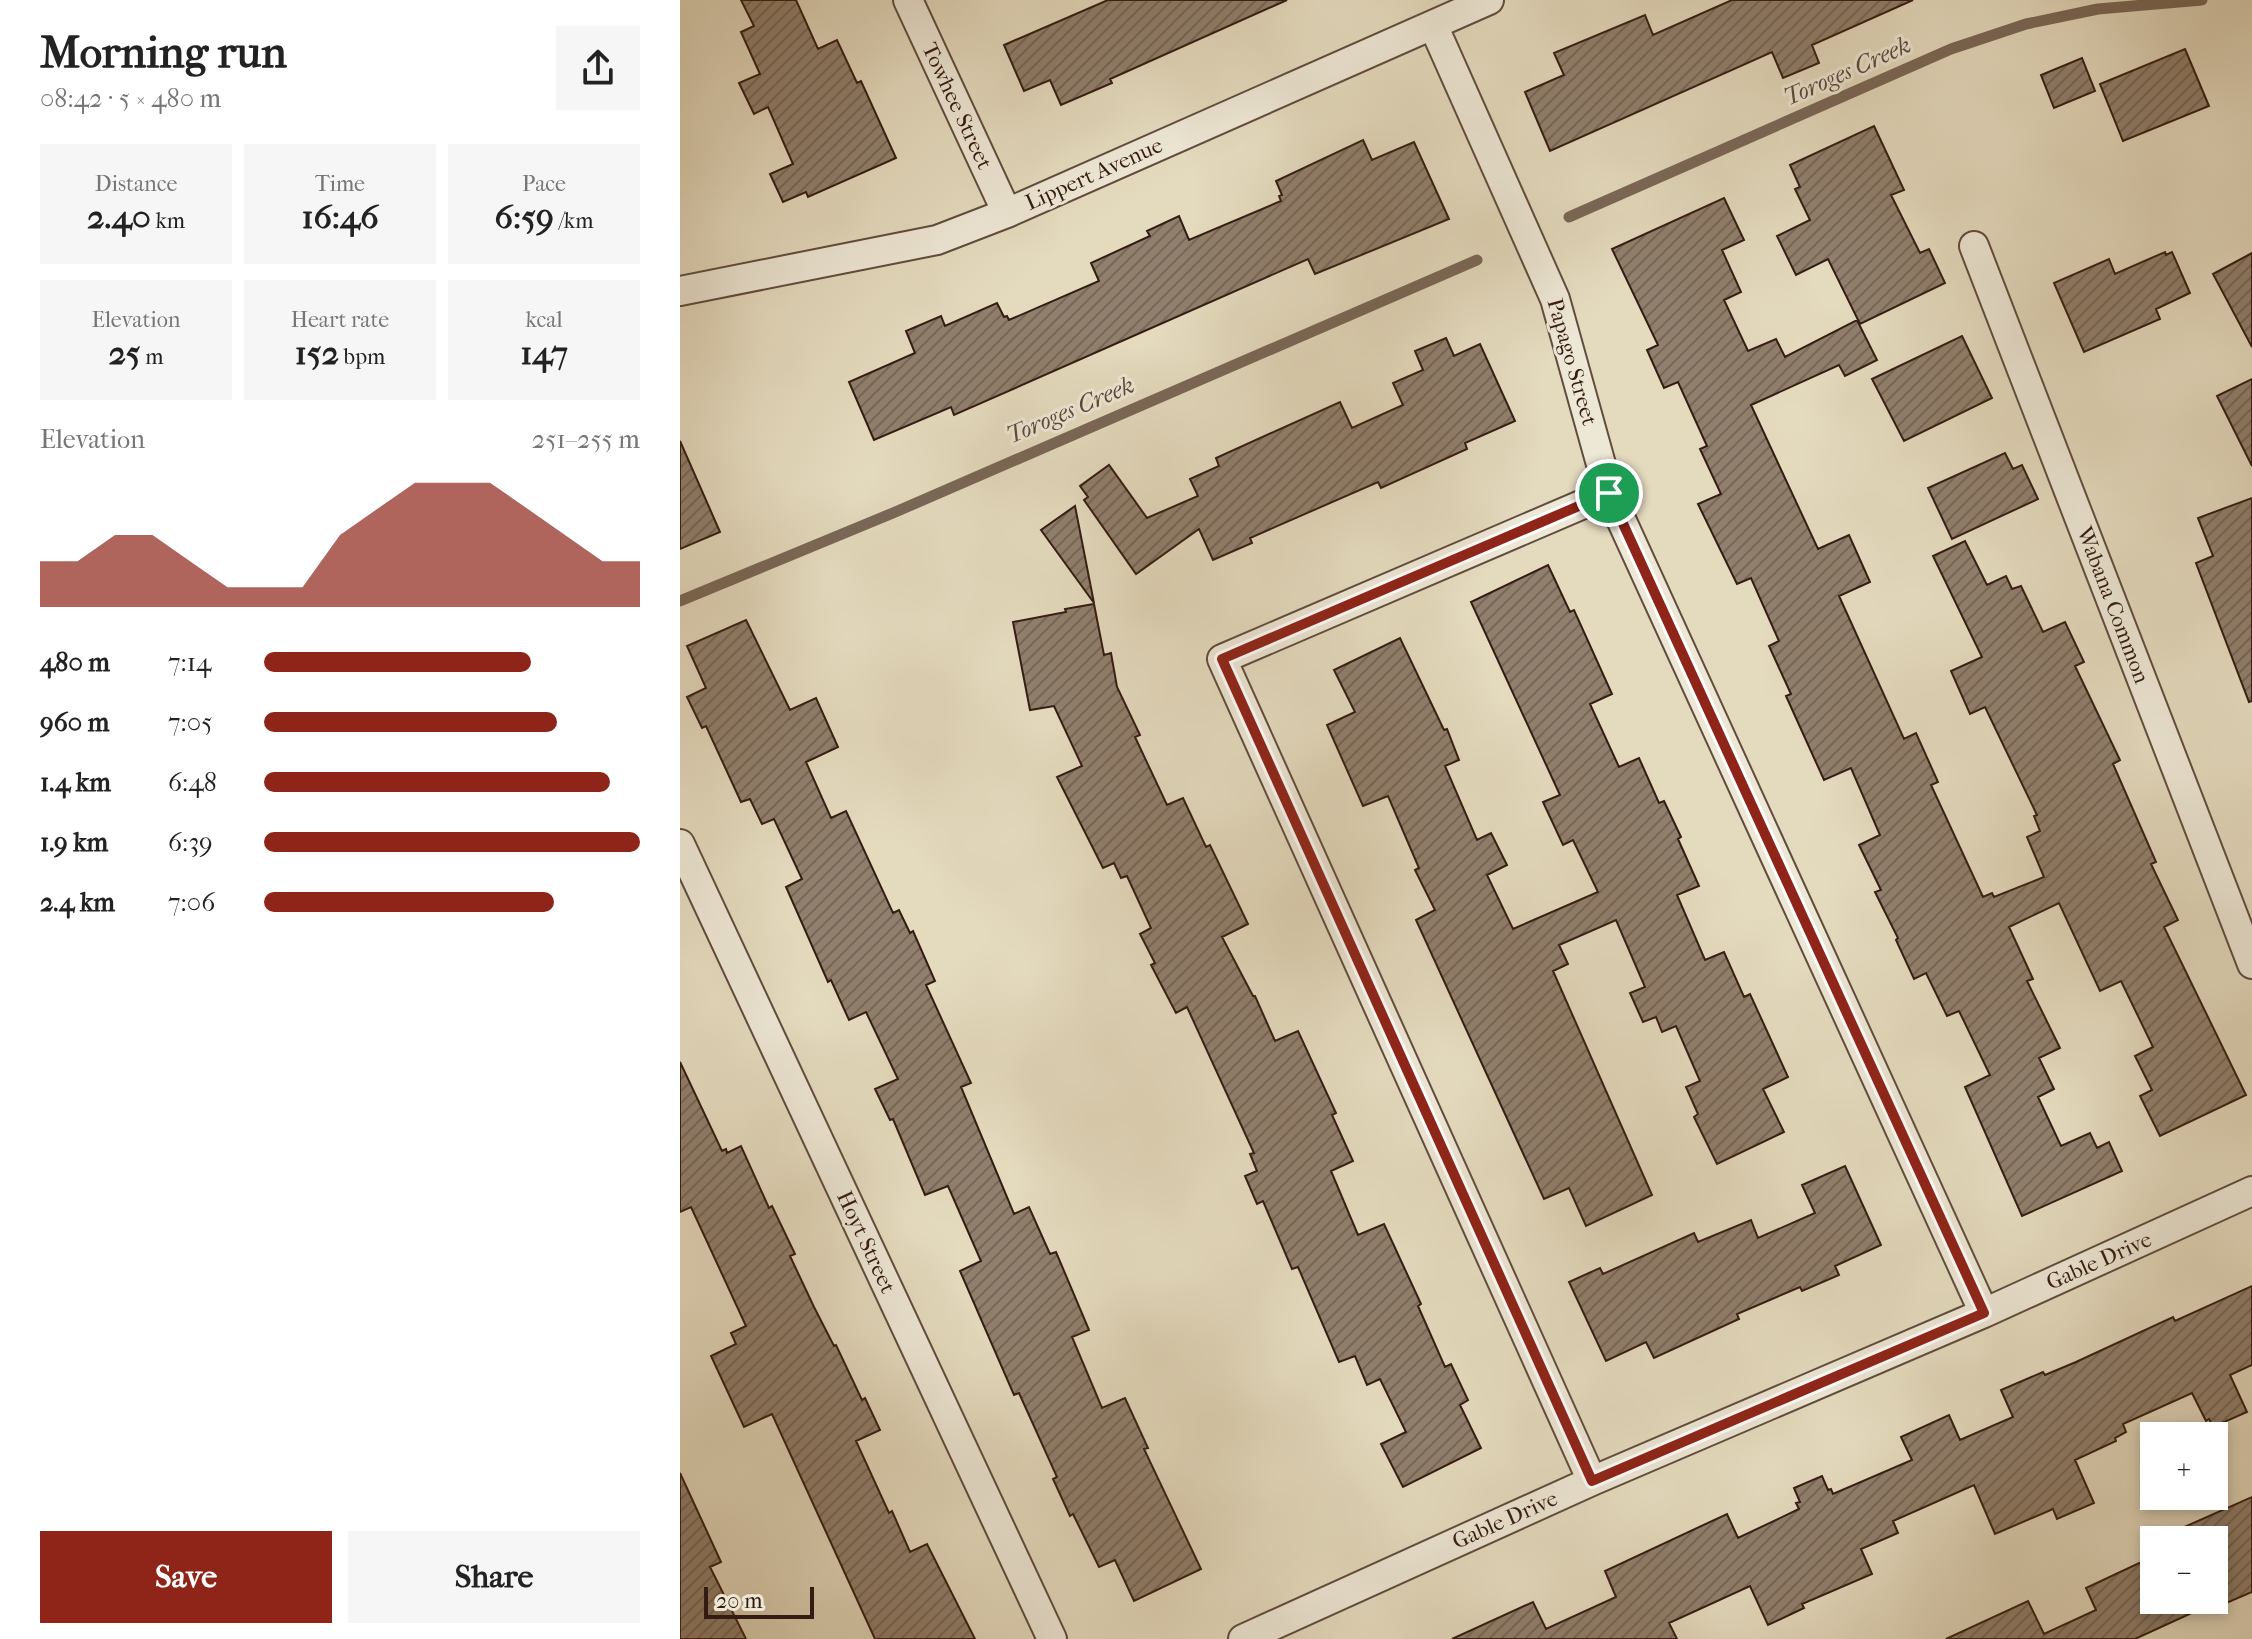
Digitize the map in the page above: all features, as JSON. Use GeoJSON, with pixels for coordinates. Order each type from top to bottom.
{"type":"FeatureCollection","features":[{"type":"Feature","properties":{"kind":"street","name":"Towhee Street"},"geometry":{"type":"LineString","coordinates":[[908,0],[1007,213]]}},
{"type":"Feature","properties":{"kind":"street","name":"Lippert Avenue"},"geometry":{"type":"LineString","coordinates":[[680,291],[937,240],[1007,213],[1489,0]]}},
{"type":"Feature","properties":{"kind":"street","name":"Papago Street"},"geometry":{"type":"LineString","coordinates":[[1433,25],[1555,299],[1609,493],[1984,1313]]}},
{"type":"Feature","properties":{"kind":"street","name":"Wabana Common"},"geometry":{"type":"LineString","coordinates":[[1974,246],[2252,964]]}},
{"type":"Feature","properties":{"kind":"street"},"geometry":{"type":"LineString","coordinates":[[1592,1481],[1222,659],[1609,493]]}},
{"type":"Feature","properties":{"kind":"street","name":"Hoyt Street"},"geometry":{"type":"LineString","coordinates":[[680,844],[1052,1639]]}},
{"type":"Feature","properties":{"kind":"street","name":"Gable Drive"},"geometry":{"type":"LineString","coordinates":[[1243,1639],[1592,1481],[1984,1313],[2252,1191]]}},
{"type":"Feature","properties":{"kind":"building"},"geometry":{"type":"Polygon","coordinates":[[[741,0],[796,0],[818,49],[837,40],[857,83],[861,81],[896,158],[808,197],[806,192],[783,202],[770,174],[793,164],[768,107],[754,114],[739,83],[760,74],[741,32],[754,26],[741,0]]]}},
{"type":"Feature","properties":{"kind":"building"},"geometry":{"type":"Polygon","coordinates":[[[1108,0],[1287,0],[1110,79],[1112,83],[1061,105],[1050,80],[1024,91],[1004,45],[1108,0]]]}},
{"type":"Feature","properties":{"kind":"building"},"geometry":{"type":"Polygon","coordinates":[[[1732,0],[1913,0],[1812,45],[1819,63],[1783,78],[1772,52],[1550,151],[1525,92],[1564,75],[1554,53],[1645,15],[1653,35],[1732,0]]]}},
{"type":"Feature","properties":{"kind":"building"},"geometry":{"type":"Polygon","coordinates":[[[2185,49],[2209,106],[2123,141],[2100,84],[2185,49]]]}},
{"type":"Feature","properties":{"kind":"building"},"geometry":{"type":"Polygon","coordinates":[[[2082,58],[2095,91],[2054,108],[2041,75],[2082,58]]]}},
{"type":"Feature","properties":{"kind":"building"},"geometry":{"type":"Polygon","coordinates":[[[1874,126],[1904,190],[1891,195],[1920,253],[1929,249],[1945,283],[1860,324],[1828,259],[1796,275],[1777,236],[1810,220],[1795,189],[1800,187],[1790,165],[1874,126]]]}},
{"type":"Feature","properties":{"kind":"building"},"geometry":{"type":"Polygon","coordinates":[[[1363,140],[1372,160],[1414,142],[1449,219],[1315,274],[1308,259],[954,415],[951,407],[874,440],[849,382],[915,353],[906,331],[941,316],[945,326],[997,303],[1009,320],[1099,281],[1091,263],[1150,236],[1147,231],[1179,216],[1189,240],[1281,201],[1279,196],[1282,195],[1276,181],[1363,140]]]}},
{"type":"Feature","properties":{"kind":"building"},"geometry":{"type":"Polygon","coordinates":[[[1724,198],[1744,240],[1722,250],[1741,292],[1724,300],[1748,351],[1776,339],[1785,357],[1857,320],[1877,360],[1845,376],[1839,365],[1751,405],[1818,549],[1849,535],[1870,582],[1839,596],[1904,739],[1916,733],[1938,782],[1931,785],[1983,897],[1992,893],[1994,897],[2044,877],[2027,837],[2040,831],[2034,816],[2037,815],[1985,707],[1970,714],[1951,671],[1982,657],[1933,556],[1965,541],[1987,585],[2006,576],[2012,589],[2021,586],[2043,632],[2065,622],[2084,662],[2075,666],[2120,760],[2113,764],[2156,862],[2151,864],[2178,920],[2164,927],[2246,1095],[2160,1136],[2140,1096],[2152,1090],[2135,1056],[2153,1047],[2121,981],[2100,991],[2059,903],[2009,927],[2033,979],[2027,981],[2060,1048],[2039,1058],[2054,1089],[2038,1097],[2061,1146],[2090,1133],[2097,1148],[2109,1142],[2122,1171],[2022,1216],[1965,1087],[1990,1075],[1959,1011],[1947,1016],[1926,973],[1914,979],[1896,940],[1898,938],[1875,892],[1881,890],[1859,845],[1880,835],[1851,768],[1824,780],[1786,696],[1791,694],[1769,646],[1779,641],[1751,578],[1737,584],[1698,504],[1721,494],[1700,449],[1707,446],[1678,382],[1664,388],[1647,350],[1658,345],[1612,249],[1724,198]]]}},
{"type":"Feature","properties":{"kind":"building"},"geometry":{"type":"Polygon","coordinates":[[[2165,252],[2166,255],[2172,252],[2190,293],[2156,309],[2160,319],[2084,352],[2054,283],[2109,259],[2115,274],[2165,252]]]}},
{"type":"Feature","properties":{"kind":"building"},"geometry":{"type":"Polygon","coordinates":[[[2252,253],[2252,347],[2213,274],[2252,253]]]}},
{"type":"Feature","properties":{"kind":"building"},"geometry":{"type":"Polygon","coordinates":[[[1962,336],[1992,398],[1904,441],[1872,379],[1962,336]]]}},
{"type":"Feature","properties":{"kind":"building"},"geometry":{"type":"Polygon","coordinates":[[[1446,338],[1454,356],[1480,344],[1515,421],[1465,443],[1467,449],[1381,488],[1378,482],[1250,538],[1252,543],[1213,560],[1199,529],[1136,574],[1084,500],[1088,497],[1080,486],[1109,465],[1147,518],[1198,496],[1190,479],[1219,466],[1216,458],[1340,402],[1352,428],[1403,405],[1393,383],[1423,370],[1415,351],[1446,338]]]}},
{"type":"Feature","properties":{"kind":"building"},"geometry":{"type":"Polygon","coordinates":[[[2252,379],[2252,466],[2217,396],[2252,379]]]}},
{"type":"Feature","properties":{"kind":"building"},"geometry":{"type":"Polygon","coordinates":[[[680,441],[720,532],[680,549],[680,441]]]}},
{"type":"Feature","properties":{"kind":"building"},"geometry":{"type":"Polygon","coordinates":[[[2005,453],[2013,469],[2022,465],[2038,499],[1952,539],[1928,488],[2005,453]]]}},
{"type":"Feature","properties":{"kind":"building"},"geometry":{"type":"Polygon","coordinates":[[[2252,498],[2252,701],[2249,702],[2196,563],[2213,556],[2198,518],[2252,498]]]}},
{"type":"Feature","properties":{"kind":"building"},"geometry":{"type":"Polygon","coordinates":[[[1075,506],[1094,603],[1041,530],[1075,506]]]}},
{"type":"Feature","properties":{"kind":"building"},"geometry":{"type":"Polygon","coordinates":[[[1548,565],[1570,612],[1574,610],[1612,694],[1590,704],[1619,767],[1639,758],[1659,803],[1664,801],[1681,837],[1678,839],[1699,886],[1677,895],[1705,960],[1724,952],[1744,997],[1750,994],[1788,1077],[1763,1089],[1784,1132],[1717,1164],[1694,1117],[1698,1114],[1686,1087],[1700,1081],[1676,1026],[1662,1032],[1656,1017],[1643,1022],[1630,993],[1645,987],[1616,920],[1559,945],[1568,964],[1553,971],[1652,1195],[1586,1226],[1569,1188],[1544,1199],[1416,920],[1435,910],[1415,870],[1419,868],[1388,796],[1363,806],[1327,725],[1355,712],[1334,670],[1400,638],[1444,730],[1447,729],[1459,760],[1445,766],[1477,840],[1491,833],[1507,865],[1487,875],[1513,929],[1598,892],[1573,840],[1563,845],[1543,802],[1560,795],[1471,602],[1548,565]]]}},
{"type":"Feature","properties":{"kind":"building"},"geometry":{"type":"Polygon","coordinates":[[[1094,604],[1104,655],[1111,653],[1117,687],[1140,735],[1135,737],[1167,805],[1183,798],[1206,847],[1210,845],[1248,924],[1222,937],[1255,996],[1275,1041],[1298,1031],[1336,1113],[1332,1115],[1353,1161],[1331,1171],[1358,1235],[1384,1224],[1421,1304],[1418,1306],[1445,1367],[1451,1364],[1468,1400],[1460,1405],[1481,1448],[1403,1487],[1381,1444],[1406,1432],[1380,1379],[1367,1385],[1355,1356],[1339,1362],[1298,1267],[1292,1269],[1263,1201],[1257,1204],[1245,1176],[1257,1171],[1250,1154],[1254,1153],[1187,1007],[1176,1013],[1151,965],[1155,963],[1140,934],[1151,928],[1127,876],[1121,878],[1114,863],[1103,868],[1057,777],[1082,766],[1054,706],[1030,710],[1013,622],[1094,604]]]}},
{"type":"Feature","properties":{"kind":"building"},"geometry":{"type":"Polygon","coordinates":[[[746,620],[790,710],[816,698],[838,747],[806,762],[831,818],[846,811],[893,913],[899,910],[910,933],[913,931],[935,981],[926,985],[971,1083],[961,1087],[1014,1214],[1029,1207],[1050,1254],[1056,1252],[1089,1330],[1072,1337],[1102,1408],[1125,1398],[1148,1448],[1144,1449],[1201,1569],[1134,1601],[1115,1560],[1099,1567],[1073,1514],[1070,1516],[1053,1479],[1057,1477],[1019,1393],[1014,1395],[960,1271],[981,1261],[948,1186],[925,1195],[893,1119],[890,1120],[875,1089],[898,1079],[866,1012],[849,1020],[831,980],[828,982],[786,887],[802,879],[774,819],[762,824],[750,799],[741,802],[706,726],[702,728],[687,697],[706,688],[687,646],[746,620]]]}},
{"type":"Feature","properties":{"kind":"building"},"geometry":{"type":"Polygon","coordinates":[[[680,1062],[722,1151],[726,1149],[727,1153],[741,1146],[769,1208],[772,1206],[795,1254],[790,1256],[814,1307],[880,1430],[856,1441],[889,1513],[892,1511],[910,1552],[927,1544],[975,1639],[875,1639],[772,1414],[744,1427],[711,1356],[736,1344],[731,1333],[746,1326],[691,1207],[680,1212],[680,1062]]]}},
{"type":"Feature","properties":{"kind":"building"},"geometry":{"type":"Polygon","coordinates":[[[1845,1166],[1881,1245],[1835,1266],[1839,1275],[1802,1291],[1800,1287],[1737,1314],[1739,1319],[1654,1358],[1646,1342],[1606,1361],[1569,1282],[1600,1268],[1603,1274],[1694,1233],[1698,1242],[1751,1220],[1758,1238],[1815,1213],[1802,1185],[1845,1166]]]}},
{"type":"Feature","properties":{"kind":"building"},"geometry":{"type":"Polygon","coordinates":[[[2252,1286],[2252,1365],[2230,1375],[2247,1412],[2224,1422],[2206,1421],[2192,1393],[2123,1424],[2126,1432],[2115,1438],[2116,1441],[2075,1460],[2094,1503],[2057,1519],[2053,1509],[1995,1534],[1974,1485],[1893,1521],[1898,1533],[1861,1549],[1872,1574],[1802,1604],[1804,1608],[1768,1625],[1750,1586],[1669,1623],[1677,1639],[1452,1639],[1533,1602],[1546,1629],[1616,1597],[1605,1571],[1727,1514],[1738,1538],[1799,1509],[1796,1503],[1800,1502],[1794,1488],[1822,1476],[1833,1494],[1912,1460],[1901,1437],[1949,1415],[1960,1440],[2013,1417],[2001,1390],[2076,1362],[2173,1317],[2175,1321],[2252,1286]]]}},
{"type":"Feature","properties":{"kind":"building"},"geometry":{"type":"Polygon","coordinates":[[[680,1473],[721,1562],[710,1567],[746,1639],[680,1639],[680,1473]]]}},
{"type":"Feature","properties":{"kind":"building"},"geometry":{"type":"Polygon","coordinates":[[[2252,1497],[2252,1592],[2228,1602],[2228,1526],[2187,1526],[2252,1497]]]}},
{"type":"Feature","properties":{"kind":"building"},"geometry":{"type":"Polygon","coordinates":[[[2140,1563],[2140,1614],[2189,1614],[2135,1639],[1946,1639],[2028,1601],[2044,1634],[2096,1610],[2086,1588],[2140,1563]]]}},
{"type":"Feature","properties":{"kind":"waterway","name":"Toroges Creek"},"geometry":{"type":"LineString","coordinates":[[1569,217],[1951,49],[2026,24],[2098,9],[2202,0]]}},
{"type":"Feature","properties":{"kind":"waterway","name":"Toroges Creek"},"geometry":{"type":"LineString","coordinates":[[680,601],[893,513],[1477,260]]}},
{"type":"Feature","properties":{"kind":"route"},"geometry":{"type":"LineString","coordinates":[[1609,493],[1984,1313],[1592,1481],[1222,659],[1609,493]]}}]}
